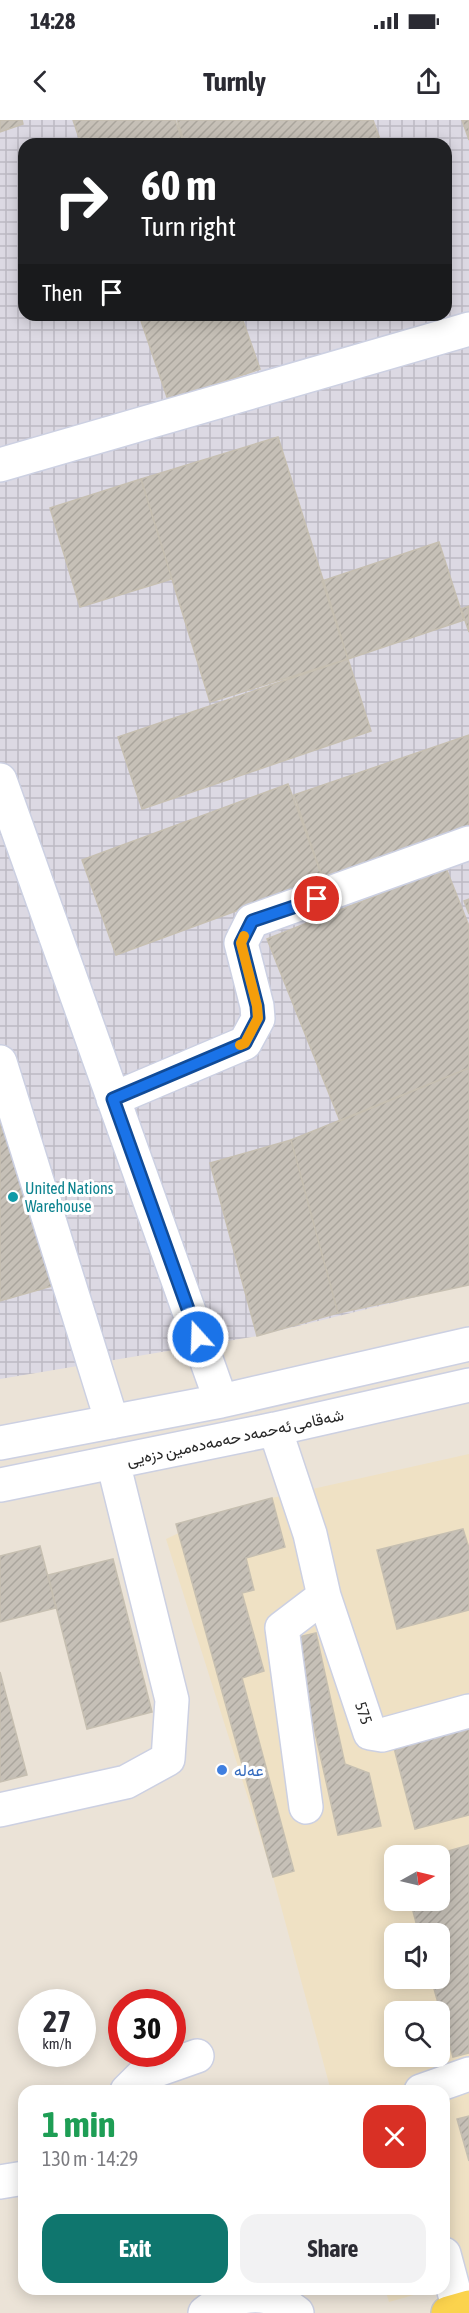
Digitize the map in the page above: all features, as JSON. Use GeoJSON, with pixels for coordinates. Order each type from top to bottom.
{"type":"FeatureCollection","features":[{"type":"Feature","properties":{"kind":"street"},"geometry":{"type":"LineString","coordinates":[[0,465],[469,329]]}},
{"type":"Feature","properties":{"kind":"street"},"geometry":{"type":"LineString","coordinates":[[0,780],[10,841],[113,1099],[221,1401]]}},
{"type":"Feature","properties":{"kind":"street"},"geometry":{"type":"LineString","coordinates":[[113,1099],[245,1043],[258,1018],[241,943],[252,921],[469,843]]}},
{"type":"Feature","properties":{"kind":"street"},"geometry":{"type":"LineString","coordinates":[[0,1062],[112,1422]]}},
{"type":"Feature","properties":{"kind":"street"},"geometry":{"type":"LineString","coordinates":[[0,1443],[221,1401],[469,1344]]}},
{"type":"Feature","properties":{"kind":"street","name":"شەقامی ئەحمەد حەمەدەمین دزەیی"},"geometry":{"type":"LineString","coordinates":[[0,1485],[275,1429],[469,1385]]}},
{"type":"Feature","properties":{"kind":"street"},"geometry":{"type":"LineString","coordinates":[[275,1429],[310,1534],[324,1596],[282,1629],[306,1807]]}},
{"type":"Feature","properties":{"kind":"street"},"geometry":{"type":"LineString","coordinates":[[0,1810],[126,1782],[168,1759],[172,1700],[113,1462]]}},
{"type":"Feature","properties":{"kind":"street","name":"575"},"geometry":{"type":"LineString","coordinates":[[324,1596],[370,1733],[382,1735],[469,1711]]}},
{"type":"Feature","properties":{"kind":"street"},"geometry":{"type":"LineString","coordinates":[[133,2085],[143,2075],[197,2056]]}},
{"type":"Feature","properties":{"kind":"street"},"geometry":{"type":"LineString","coordinates":[[438,2085],[469,2074]]}},
{"type":"Feature","properties":{"kind":"street"},"geometry":{"type":"LineString","coordinates":[[0,2182],[18,2179]]}},
{"type":"Feature","properties":{"kind":"street"},"geometry":{"type":"LineString","coordinates":[[450,2276],[459,2310]]}},
{"type":"Feature","properties":{"kind":"street"},"geometry":{"type":"LineString","coordinates":[[205,2313],[214,2305],[248,2295],[273,2298],[297,2313]]}},
{"type":"Feature","properties":{"kind":"shaded area"},"geometry":{"type":"Polygon","coordinates":[[[0,120],[469,120],[469,1284],[257,1336],[0,1379],[0,120]]]}},
{"type":"Feature","properties":{"kind":"shaded area"},"geometry":{"type":"Polygon","coordinates":[[[469,1454],[469,2280],[450,2285],[450,2085],[329,2085],[273,1877],[166,1539],[230,1509],[469,1454]]]}},
{"type":"Feature","properties":{"kind":"shaded area"},"geometry":{"type":"Polygon","coordinates":[[[387,2295],[414,2295],[389,2302],[387,2295]]]}},
{"type":"Feature","properties":{"kind":"building"},"geometry":{"type":"Polygon","coordinates":[[[0,120],[22,120],[23,124],[0,132],[0,120]]]}},
{"type":"Feature","properties":{"kind":"building"},"geometry":{"type":"Polygon","coordinates":[[[73,120],[175,120],[182,138],[79,138],[73,120]]]}},
{"type":"Feature","properties":{"kind":"building"},"geometry":{"type":"Polygon","coordinates":[[[177,120],[373,120],[380,138],[183,138],[177,120]]]}},
{"type":"Feature","properties":{"kind":"building"},"geometry":{"type":"Polygon","coordinates":[[[462,120],[469,120],[469,140],[462,120]]]}},
{"type":"Feature","properties":{"kind":"building"},"geometry":{"type":"Polygon","coordinates":[[[141,321],[243,321],[260,369],[168,400],[141,321]]]}},
{"type":"Feature","properties":{"kind":"building"},"geometry":{"type":"Polygon","coordinates":[[[278,437],[348,659],[210,702],[141,479],[278,437]]]}},
{"type":"Feature","properties":{"kind":"building"},"geometry":{"type":"Polygon","coordinates":[[[141,479],[172,579],[80,607],[50,508],[141,479]]]}},
{"type":"Feature","properties":{"kind":"building"},"geometry":{"type":"Polygon","coordinates":[[[439,542],[464,620],[348,659],[322,581],[439,542]]]}},
{"type":"Feature","properties":{"kind":"building"},"geometry":{"type":"Polygon","coordinates":[[[469,606],[469,632],[461,609],[469,606]]]}},
{"type":"Feature","properties":{"kind":"building"},"geometry":{"type":"Polygon","coordinates":[[[348,659],[371,731],[142,809],[118,737],[348,659]]]}},
{"type":"Feature","properties":{"kind":"building"},"geometry":{"type":"Polygon","coordinates":[[[469,735],[469,829],[323,879],[294,795],[469,735]]]}},
{"type":"Feature","properties":{"kind":"building"},"geometry":{"type":"Polygon","coordinates":[[[288,784],[323,879],[116,955],[82,860],[288,784]]]}},
{"type":"Feature","properties":{"kind":"building"},"geometry":{"type":"Polygon","coordinates":[[[446,868],[469,926],[469,1068],[340,1121],[267,939],[446,868]]]}},
{"type":"Feature","properties":{"kind":"building"},"geometry":{"type":"Polygon","coordinates":[[[469,899],[469,914],[464,901],[469,899]]]}},
{"type":"Feature","properties":{"kind":"building"},"geometry":{"type":"Polygon","coordinates":[[[469,1068],[469,1285],[338,1313],[291,1140],[469,1068]]]}},
{"type":"Feature","properties":{"kind":"building","name":"United Nations Warehouse"},"geometry":{"type":"Polygon","coordinates":[[[0,1109],[52,1286],[0,1301],[0,1109]]]}},
{"type":"Feature","properties":{"kind":"building"},"geometry":{"type":"Polygon","coordinates":[[[291,1140],[338,1313],[257,1336],[210,1163],[291,1140]]]}},
{"type":"Feature","properties":{"kind":"building"},"geometry":{"type":"Polygon","coordinates":[[[272,1498],[285,1547],[246,1558],[254,1590],[242,1593],[264,1671],[242,1678],[294,1871],[273,1877],[176,1524],[272,1498]]]}},
{"type":"Feature","properties":{"kind":"building"},"geometry":{"type":"Polygon","coordinates":[[[463,1529],[469,1548],[469,1610],[397,1629],[377,1550],[463,1529]]]}},
{"type":"Feature","properties":{"kind":"building"},"geometry":{"type":"Polygon","coordinates":[[[40,1546],[56,1608],[0,1622],[0,1556],[40,1546]]]}},
{"type":"Feature","properties":{"kind":"building"},"geometry":{"type":"Polygon","coordinates":[[[113,1559],[152,1712],[87,1729],[48,1575],[113,1559]]]}},
{"type":"Feature","properties":{"kind":"building"},"geometry":{"type":"Polygon","coordinates":[[[316,1633],[345,1764],[369,1773],[381,1826],[338,1835],[294,1638],[316,1633]]]}},
{"type":"Feature","properties":{"kind":"building"},"geometry":{"type":"Polygon","coordinates":[[[0,1672],[27,1775],[0,1782],[0,1672]]]}},
{"type":"Feature","properties":{"kind":"building"},"geometry":{"type":"Polygon","coordinates":[[[469,1725],[469,1815],[415,1829],[393,1744],[469,1725]]]}},
{"type":"Feature","properties":{"kind":"building"},"geometry":{"type":"Polygon","coordinates":[[[469,1845],[469,2053],[453,2057],[450,2046],[450,2001],[437,2001],[434,1989],[450,1989],[450,1923],[416,1923],[413,1911],[450,1911],[450,1850],[469,1845]]]}},
{"type":"Feature","properties":{"kind":"building"},"geometry":{"type":"Polygon","coordinates":[[[469,2116],[469,2161],[457,2119],[469,2116]]]}},
{"type":"Feature","properties":{"kind":"slow traffic"},"geometry":{"type":"LineString","coordinates":[[240,1045],[245,1043],[258,1018],[241,943],[244,936]]}},
{"type":"Feature","properties":{"kind":"place","name":"United Nations Warehouse"},"geometry":{"type":"Point","coordinates":[13,1197]}},
{"type":"Feature","properties":{"kind":"place","name":"عەلە"},"geometry":{"type":"Point","coordinates":[222,1770]}},
{"type":"Feature","properties":{"kind":"route"},"geometry":{"type":"LineString","coordinates":[[198,1337],[113,1099],[245,1043],[258,1018],[241,943],[252,921],[317,899]]}}]}
